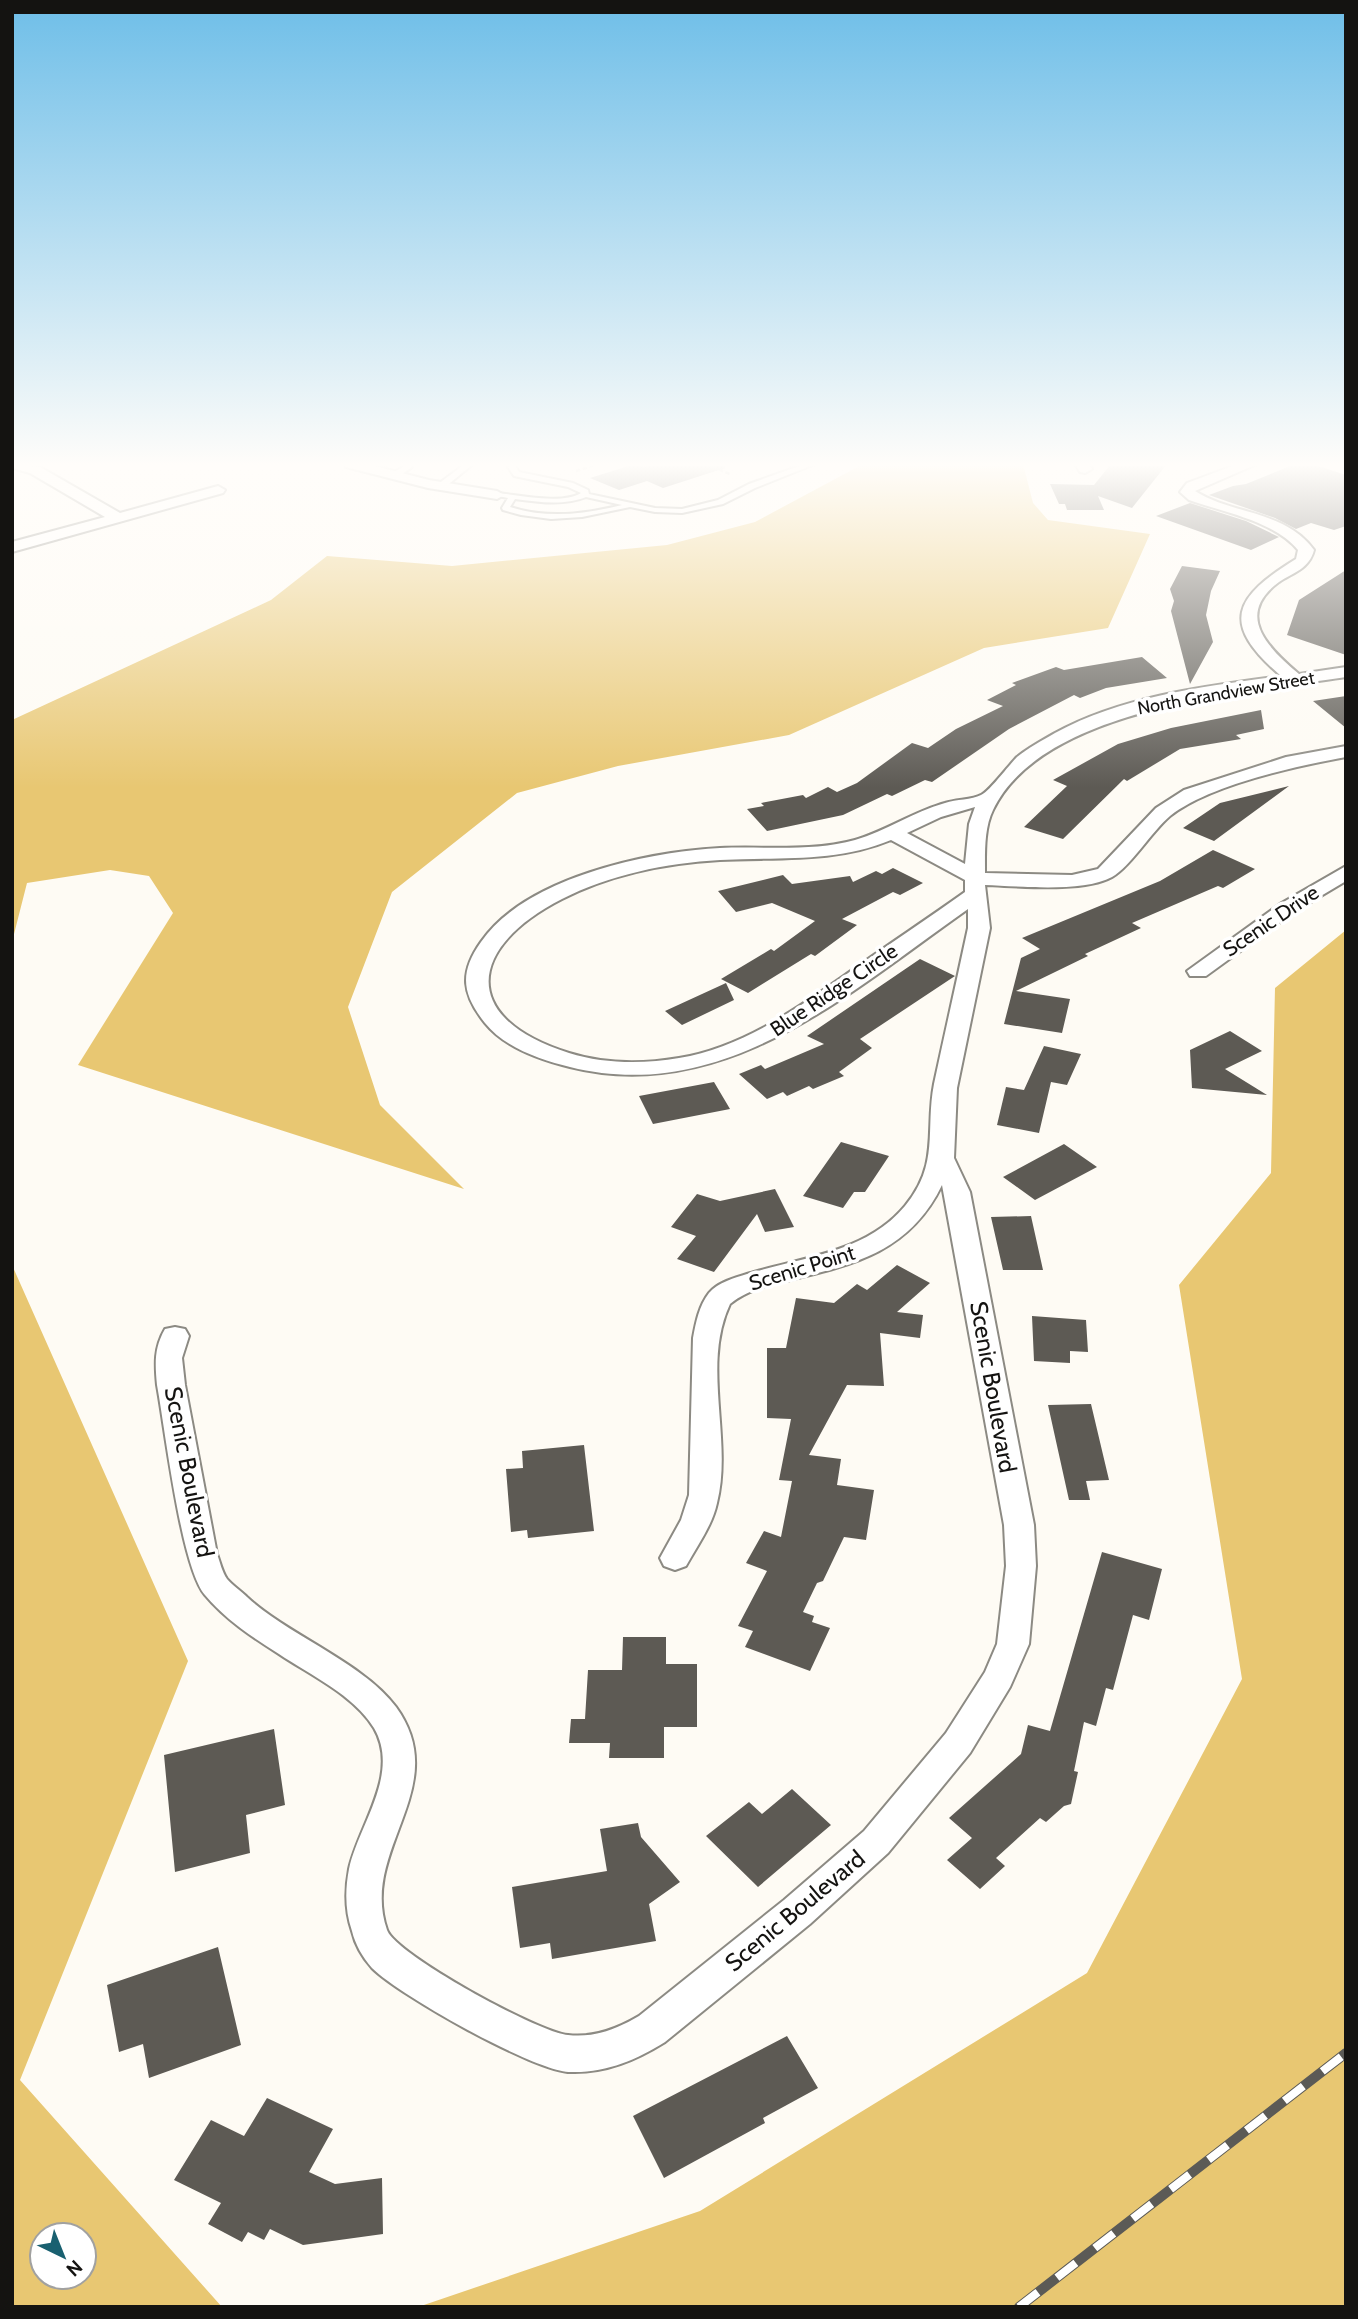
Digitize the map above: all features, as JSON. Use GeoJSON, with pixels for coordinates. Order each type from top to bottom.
{"type":"FeatureCollection","features":[{"type":"Feature","properties":{"kind":"street"},"geometry":{"type":"LineString","coordinates":[[1284,572],[1258,592],[1248,612],[1249,623],[1260,647],[1296,680]]}},
{"type":"Feature","properties":{"kind":"street","name":"North Grandview Street"},"geometry":{"type":"LineString","coordinates":[[989,800],[1017,766],[1049,744],[1087,724],[1161,703],[1346,672]]}},
{"type":"Feature","properties":{"kind":"street"},"geometry":{"type":"LineString","coordinates":[[891,832],[976,887],[1047,883],[1096,876],[1112,867],[1163,812],[1191,794],[1293,761],[1346,751]]}},
{"type":"Feature","properties":{"kind":"street"},"geometry":{"type":"LineString","coordinates":[[891,832],[957,803],[989,800]]}},
{"type":"Feature","properties":{"kind":"street","name":"Scenic Boulevard"},"geometry":{"type":"LineString","coordinates":[[175,1336],[168,1358],[171,1385],[202,1554],[214,1585],[249,1618],[361,1692],[384,1716],[393,1733],[399,1758],[399,1776],[383,1829],[367,1867],[363,1902],[370,1933],[377,1947],[387,1958],[431,1988],[540,2048],[569,2054],[599,2052],[626,2044],[652,2029],[797,1912],[876,1842],[958,1743],[999,1678],[1013,1644],[1021,1566],[1019,1525],[958,1192],[942,1158],[945,1088],[979,928],[981,909],[976,887],[977,831],[980,817],[989,800]]}},
{"type":"Feature","properties":{"kind":"street","name":"Blue Ridge Circle"},"geometry":{"type":"LineString","coordinates":[[891,832],[860,845],[820,851],[715,854],[673,860],[613,874],[558,893],[513,918],[486,946],[477,967],[476,981],[481,1000],[491,1017],[508,1032],[527,1045],[555,1056],[609,1068],[653,1068],[691,1062],[744,1046],[782,1027],[976,887]]}},
{"type":"Feature","properties":{"kind":"street","name":"Scenic Drive"},"geometry":{"type":"LineString","coordinates":[[1198,971],[1287,908],[1346,872]]}},
{"type":"Feature","properties":{"kind":"street","name":"Scenic Point"},"geometry":{"type":"LineString","coordinates":[[675,1558],[695,1524],[704,1497],[705,1358],[711,1318],[718,1301],[726,1293],[753,1281],[853,1254],[885,1240],[916,1209],[942,1158]]}},
{"type":"Feature","properties":{"kind":"shaded area"},"geometry":{"type":"Polygon","coordinates":[[[306,572],[1133,572],[1108,628],[984,648],[789,735],[618,766],[517,793],[392,892],[348,1007],[380,1105],[464,1189],[78,1065],[173,913],[149,876],[110,870],[27,883],[12,942],[12,720],[271,600],[306,572]]]}},
{"type":"Feature","properties":{"kind":"shaded area"},"geometry":{"type":"Polygon","coordinates":[[[1346,930],[1346,2307],[418,2307],[700,2211],[1087,1973],[1242,1679],[1179,1285],[1271,1173],[1275,988],[1346,930]]]}},
{"type":"Feature","properties":{"kind":"shaded area"},"geometry":{"type":"Polygon","coordinates":[[[12,1265],[188,1661],[20,2080],[222,2307],[12,2307],[12,1265]]]}},
{"type":"Feature","properties":{"kind":"building"},"geometry":{"type":"Polygon","coordinates":[[[1179,572],[1219,572],[1211,591],[1206,615],[1213,642],[1190,684],[1171,611],[1174,601],[1170,589],[1179,572]]]}},
{"type":"Feature","properties":{"kind":"building"},"geometry":{"type":"Polygon","coordinates":[[[1346,572],[1346,655],[1287,635],[1299,600],[1346,572]]]}},
{"type":"Feature","properties":{"kind":"building"},"geometry":{"type":"Polygon","coordinates":[[[1142,657],[1167,678],[1106,688],[1080,698],[1074,695],[1009,729],[932,782],[925,780],[892,796],[887,794],[843,815],[767,831],[747,809],[764,806],[761,803],[803,795],[806,798],[828,787],[837,792],[857,783],[912,743],[928,748],[956,729],[1003,706],[987,700],[1016,685],[1012,683],[1056,667],[1064,670],[1142,657]]]}},
{"type":"Feature","properties":{"kind":"building"},"geometry":{"type":"Polygon","coordinates":[[[1346,696],[1346,728],[1313,701],[1346,696]]]}},
{"type":"Feature","properties":{"kind":"building"},"geometry":{"type":"Polygon","coordinates":[[[1261,710],[1264,729],[1236,735],[1241,739],[1180,749],[1127,781],[1124,779],[1063,839],[1024,827],[1067,786],[1053,780],[1118,744],[1171,728],[1261,710]]]}},
{"type":"Feature","properties":{"kind":"building"},"geometry":{"type":"Polygon","coordinates":[[[1289,786],[1214,841],[1183,828],[1220,803],[1289,786]]]}},
{"type":"Feature","properties":{"kind":"building"},"geometry":{"type":"Polygon","coordinates":[[[1213,850],[1255,869],[1223,888],[1218,886],[1132,923],[1141,928],[1016,991],[1070,999],[1062,1033],[1004,1024],[1021,958],[1040,949],[1022,938],[1160,881],[1213,850]]]}},
{"type":"Feature","properties":{"kind":"building"},"geometry":{"type":"Polygon","coordinates":[[[893,868],[923,883],[900,895],[893,892],[842,919],[857,925],[815,956],[811,954],[748,993],[721,979],[771,949],[774,951],[815,921],[772,903],[736,912],[718,891],[783,875],[792,884],[850,876],[853,882],[876,871],[882,874],[893,868]]]}},
{"type":"Feature","properties":{"kind":"building"},"geometry":{"type":"Polygon","coordinates":[[[920,959],[955,976],[860,1039],[872,1048],[839,1072],[844,1076],[813,1089],[809,1086],[787,1096],[783,1092],[767,1099],[739,1074],[761,1065],[765,1069],[824,1044],[807,1036],[920,959]]]}},
{"type":"Feature","properties":{"kind":"building"},"geometry":{"type":"Polygon","coordinates":[[[726,983],[734,1000],[682,1025],[665,1011],[726,983]]]}},
{"type":"Feature","properties":{"kind":"building"},"geometry":{"type":"Polygon","coordinates":[[[1230,1031],[1262,1051],[1225,1069],[1267,1095],[1192,1088],[1190,1050],[1230,1031]]]}},
{"type":"Feature","properties":{"kind":"building"},"geometry":{"type":"Polygon","coordinates":[[[1044,1046],[1081,1054],[1067,1085],[1051,1082],[1039,1133],[997,1125],[1006,1087],[1024,1090],[1044,1046]]]}},
{"type":"Feature","properties":{"kind":"building"},"geometry":{"type":"Polygon","coordinates":[[[714,1082],[730,1109],[653,1124],[639,1096],[714,1082]]]}},
{"type":"Feature","properties":{"kind":"building"},"geometry":{"type":"Polygon","coordinates":[[[841,1142],[889,1156],[865,1192],[854,1192],[843,1208],[803,1196],[841,1142]]]}},
{"type":"Feature","properties":{"kind":"building"},"geometry":{"type":"Polygon","coordinates":[[[1064,1144],[1097,1167],[1035,1200],[1003,1177],[1064,1144]]]}},
{"type":"Feature","properties":{"kind":"building"},"geometry":{"type":"Polygon","coordinates":[[[775,1189],[794,1227],[765,1232],[757,1214],[714,1272],[677,1259],[696,1236],[671,1227],[697,1194],[720,1201],[775,1189]]]}},
{"type":"Feature","properties":{"kind":"building"},"geometry":{"type":"Polygon","coordinates":[[[1031,1216],[1043,1270],[1003,1270],[991,1217],[1031,1216]]]}},
{"type":"Feature","properties":{"kind":"building"},"geometry":{"type":"Polygon","coordinates":[[[897,1265],[930,1283],[897,1312],[923,1315],[920,1338],[880,1333],[884,1386],[847,1385],[809,1455],[841,1459],[837,1485],[874,1490],[866,1540],[844,1537],[823,1581],[817,1583],[803,1612],[814,1616],[812,1622],[830,1628],[810,1671],[745,1647],[753,1631],[738,1626],[767,1571],[746,1563],[764,1531],[781,1537],[792,1481],[779,1480],[791,1419],[767,1418],[767,1348],[786,1348],[796,1298],[834,1303],[857,1284],[867,1290],[897,1265]]]}},
{"type":"Feature","properties":{"kind":"building"},"geometry":{"type":"Polygon","coordinates":[[[1032,1316],[1086,1320],[1088,1352],[1070,1351],[1070,1363],[1034,1361],[1032,1316]]]}},
{"type":"Feature","properties":{"kind":"building"},"geometry":{"type":"Polygon","coordinates":[[[1091,1404],[1109,1480],[1086,1481],[1090,1500],[1069,1500],[1048,1405],[1091,1404]]]}},
{"type":"Feature","properties":{"kind":"building"},"geometry":{"type":"Polygon","coordinates":[[[584,1445],[594,1531],[528,1538],[527,1530],[511,1532],[506,1469],[523,1468],[522,1451],[584,1445]]]}},
{"type":"Feature","properties":{"kind":"building"},"geometry":{"type":"Polygon","coordinates":[[[1102,1552],[1162,1569],[1149,1620],[1133,1615],[1113,1690],[1106,1688],[1096,1726],[1084,1722],[1074,1771],[1078,1772],[1071,1804],[1064,1806],[1046,1822],[1040,1818],[996,1858],[1005,1866],[980,1889],[947,1860],[972,1838],[949,1818],[1021,1754],[1028,1725],[1050,1731],[1102,1552]]]}},
{"type":"Feature","properties":{"kind":"building"},"geometry":{"type":"Polygon","coordinates":[[[623,1637],[666,1637],[666,1664],[697,1664],[697,1727],[664,1727],[664,1758],[609,1758],[610,1743],[569,1743],[571,1719],[585,1719],[588,1670],[622,1670],[623,1637]]]}},
{"type":"Feature","properties":{"kind":"building"},"geometry":{"type":"Polygon","coordinates":[[[274,1729],[285,1805],[246,1815],[250,1853],[175,1872],[164,1755],[274,1729]]]}},
{"type":"Feature","properties":{"kind":"building"},"geometry":{"type":"Polygon","coordinates":[[[792,1789],[831,1825],[758,1887],[706,1836],[749,1802],[762,1814],[792,1789]]]}},
{"type":"Feature","properties":{"kind":"building"},"geometry":{"type":"Polygon","coordinates":[[[638,1823],[641,1837],[680,1882],[649,1904],[656,1941],[552,1959],[550,1943],[520,1948],[512,1887],[607,1871],[600,1829],[638,1823]]]}},
{"type":"Feature","properties":{"kind":"building"},"geometry":{"type":"Polygon","coordinates":[[[218,1947],[241,2045],[149,2078],[143,2044],[119,2052],[107,1985],[218,1947]]]}},
{"type":"Feature","properties":{"kind":"building"},"geometry":{"type":"Polygon","coordinates":[[[787,2036],[818,2088],[763,2118],[765,2123],[664,2178],[633,2116],[787,2036]]]}},
{"type":"Feature","properties":{"kind":"building"},"geometry":{"type":"Polygon","coordinates":[[[267,2098],[333,2129],[309,2172],[335,2184],[382,2178],[383,2234],[303,2245],[270,2229],[264,2240],[248,2232],[242,2242],[208,2224],[221,2203],[174,2180],[211,2120],[244,2136],[267,2098]]]}},
{"type":"Feature","properties":{"kind":"railway"},"geometry":{"type":"LineString","coordinates":[[1019,2307],[1346,2053]]}}]}
